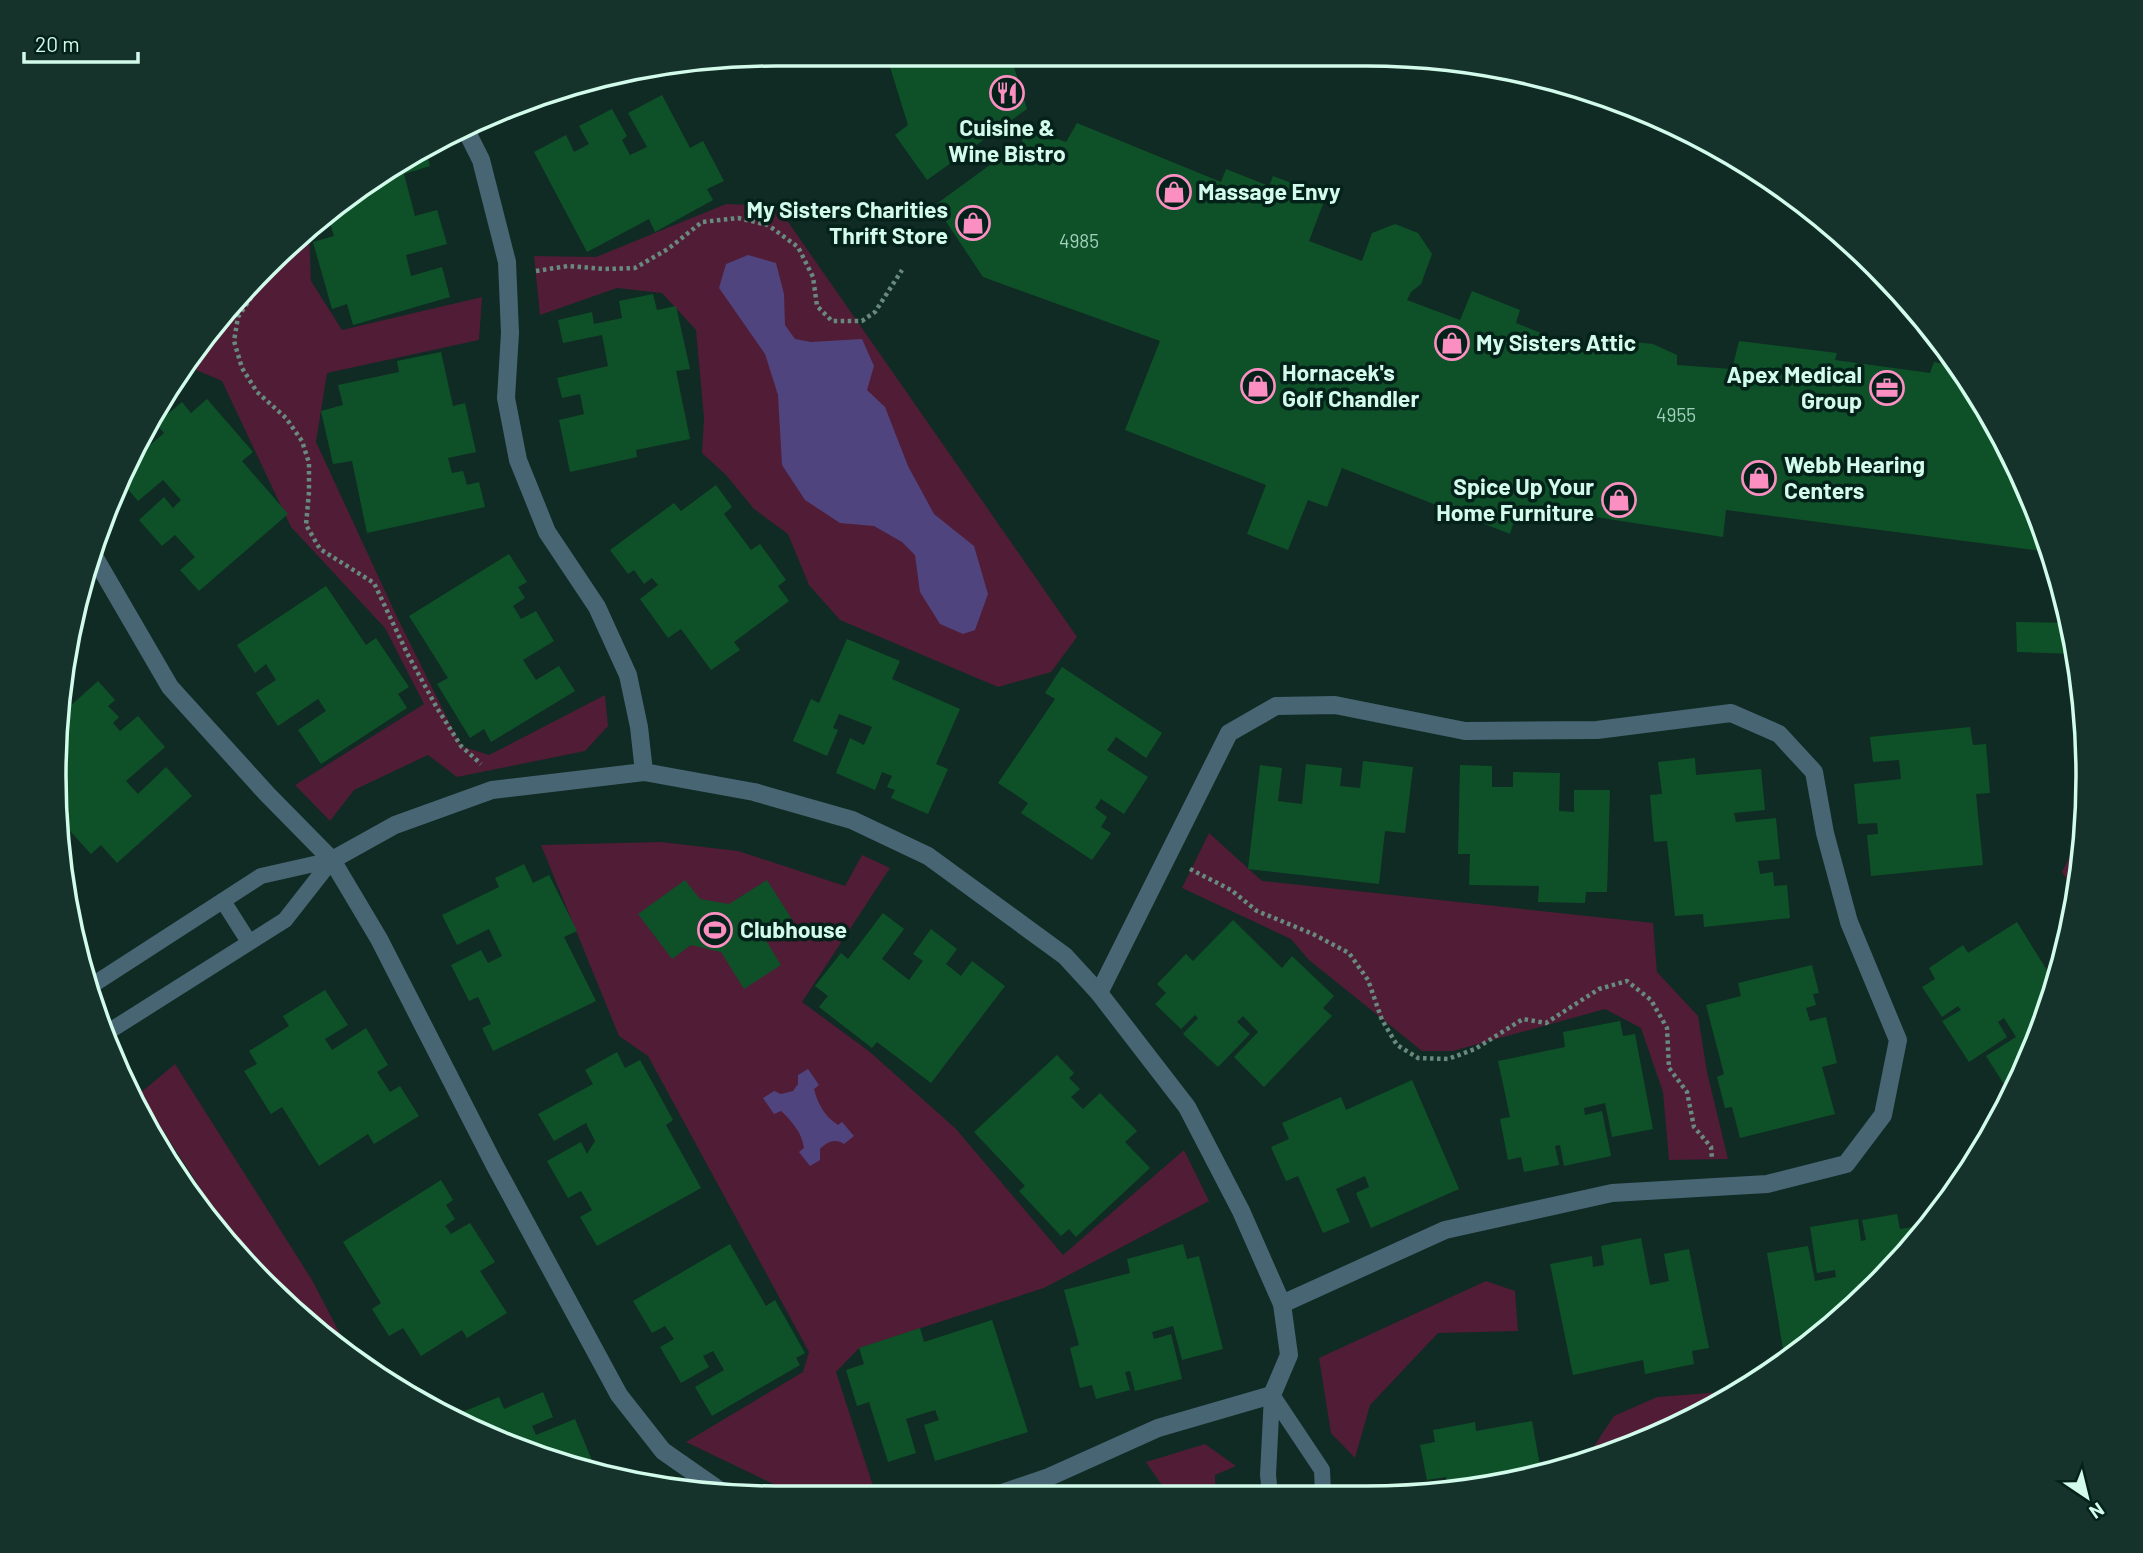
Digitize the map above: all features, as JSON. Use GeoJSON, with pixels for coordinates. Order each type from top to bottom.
{"type":"FeatureCollection","features":[{"type":"Feature","properties":{"kind":"street"},"geometry":{"type":"LineString","coordinates":[[469,137],[481,160],[507,262],[510,333],[506,398],[518,460],[547,531],[597,607],[628,675],[639,727],[644,772]]}},
{"type":"Feature","properties":{"kind":"street"},"geometry":{"type":"LineString","coordinates":[[99,565],[170,687],[332,860],[379,939],[495,1166],[619,1395],[663,1451],[708,1483]]}},
{"type":"Feature","properties":{"kind":"street"},"geometry":{"type":"LineString","coordinates":[[1099,993],[1229,733],[1276,706],[1335,705],[1465,731],[1597,730],[1731,713],[1779,734],[1814,772],[1825,833],[1849,922],[1898,1040],[1883,1115],[1846,1164],[1768,1184],[1612,1192],[1446,1230],[1282,1304]]}},
{"type":"Feature","properties":{"kind":"street"},"geometry":{"type":"LineString","coordinates":[[332,860],[395,825],[492,790],[644,772],[754,792],[852,820],[928,856],[1065,956],[1099,993],[1187,1107],[1241,1211],[1282,1304],[1289,1355],[1272,1395],[1158,1428],[1021,1487]]}},
{"type":"Feature","properties":{"kind":"lane"},"geometry":{"type":"LineString","coordinates":[[97,982],[261,876],[332,860]]}},
{"type":"Feature","properties":{"kind":"lane"},"geometry":{"type":"LineString","coordinates":[[113,1029],[285,920],[332,860]]}},
{"type":"Feature","properties":{"kind":"lane"},"geometry":{"type":"LineString","coordinates":[[223,901],[249,942]]}},
{"type":"Feature","properties":{"kind":"lane"},"geometry":{"type":"LineString","coordinates":[[1272,1395],[1322,1470],[1323,1487]]}},
{"type":"Feature","properties":{"kind":"lane"},"geometry":{"type":"LineString","coordinates":[[1269,1487],[1272,1395]]}},
{"type":"Feature","properties":{"kind":"path"},"geometry":{"type":"LineString","coordinates":[[507,275],[568,266],[635,268],[667,249],[702,222],[738,218],[768,225],[797,247],[813,277],[817,306],[832,321],[862,321],[875,312],[902,270]]}},
{"type":"Feature","properties":{"kind":"path"},"geometry":{"type":"LineString","coordinates":[[247,304],[238,317],[234,341],[242,368],[257,392],[286,418],[302,441],[309,463],[306,525],[320,550],[374,583],[437,708],[461,746],[480,762],[492,790]]}},
{"type":"Feature","properties":{"kind":"path"},"geometry":{"type":"LineString","coordinates":[[1164,862],[1192,869],[1231,890],[1256,911],[1313,934],[1349,953],[1368,980],[1382,1020],[1397,1045],[1418,1058],[1448,1059],[1466,1053],[1523,1019],[1546,1023],[1599,989],[1627,981],[1651,1000],[1667,1028],[1669,1068],[1687,1092],[1694,1127],[1711,1146],[1716,1187]]}},
{"type":"Feature","properties":{"kind":"shaded area"},"geometry":{"type":"Polygon","coordinates":[[[726,204],[777,206],[1077,637],[1051,672],[998,687],[840,620],[809,585],[788,534],[754,509],[726,475],[702,453],[704,418],[696,330],[662,293],[617,288],[540,315],[534,256],[596,257],[726,204]]]}},
{"type":"Feature","properties":{"kind":"shaded area"},"geometry":{"type":"Polygon","coordinates":[[[309,242],[311,281],[342,330],[482,297],[479,340],[327,373],[316,442],[398,619],[461,746],[489,755],[605,695],[608,726],[585,751],[457,777],[428,755],[354,790],[330,821],[295,785],[424,704],[385,628],[291,527],[222,381],[195,369],[243,308],[274,274],[309,242]]]}},
{"type":"Feature","properties":{"kind":"shaded area"},"geometry":{"type":"Polygon","coordinates":[[[748,255],[776,263],[784,294],[785,325],[795,339],[811,342],[862,339],[874,366],[867,390],[885,407],[908,466],[934,514],[974,546],[988,594],[975,630],[963,634],[940,624],[920,592],[915,555],[902,542],[874,526],[840,523],[805,500],[782,465],[778,395],[765,354],[719,288],[726,264],[748,255]]]}},
{"type":"Feature","properties":{"kind":"shaded area"},"geometry":{"type":"Polygon","coordinates":[[[1209,833],[1262,881],[1653,923],[1657,972],[1698,1016],[1707,1072],[1728,1159],[1669,1160],[1663,1092],[1641,1028],[1605,1009],[1453,1051],[1422,1051],[1309,960],[1291,939],[1182,888],[1209,833]]]}},
{"type":"Feature","properties":{"kind":"shaded area"},"geometry":{"type":"Polygon","coordinates":[[[661,842],[738,851],[845,886],[862,855],[890,868],[802,1002],[870,1052],[956,1129],[1063,1255],[1184,1150],[1209,1201],[1044,1288],[859,1348],[836,1372],[873,1487],[780,1487],[686,1442],[803,1372],[809,1352],[648,1056],[619,1036],[541,845],[661,842]]]}},
{"type":"Feature","properties":{"kind":"shaded area"},"geometry":{"type":"Polygon","coordinates":[[[2072,852],[2068,881],[2062,872],[2072,852]]]}},
{"type":"Feature","properties":{"kind":"shaded area"},"geometry":{"type":"Polygon","coordinates":[[[175,1064],[312,1280],[343,1339],[274,1279],[217,1214],[141,1092],[175,1064]]]}},
{"type":"Feature","properties":{"kind":"shaded area"},"geometry":{"type":"Polygon","coordinates":[[[808,1069],[819,1085],[814,1089],[822,1109],[838,1125],[842,1122],[854,1136],[844,1144],[834,1141],[825,1144],[820,1149],[820,1160],[810,1166],[799,1152],[804,1148],[796,1128],[781,1111],[774,1114],[763,1098],[774,1091],[781,1094],[793,1091],[798,1084],[798,1075],[808,1069]]]}},
{"type":"Feature","properties":{"kind":"shaded area"},"geometry":{"type":"Polygon","coordinates":[[[1486,1281],[1515,1291],[1518,1331],[1438,1333],[1370,1405],[1355,1458],[1331,1433],[1319,1358],[1486,1281]]]}},
{"type":"Feature","properties":{"kind":"shaded area"},"geometry":{"type":"Polygon","coordinates":[[[1720,1392],[1681,1413],[1594,1449],[1614,1416],[1657,1397],[1720,1392]]]}},
{"type":"Feature","properties":{"kind":"shaded area"},"geometry":{"type":"Polygon","coordinates":[[[1205,1444],[1236,1466],[1215,1475],[1215,1487],[1163,1487],[1146,1462],[1205,1444]]]}},
{"type":"Feature","properties":{"kind":"building"},"geometry":{"type":"Polygon","coordinates":[[[890,66],[1014,66],[1027,109],[927,180],[895,135],[908,125],[890,66]]]}},
{"type":"Feature","properties":{"kind":"building"},"geometry":{"type":"Polygon","coordinates":[[[662,95],[690,148],[703,141],[724,181],[707,189],[713,200],[655,232],[649,219],[587,252],[534,152],[566,135],[574,152],[589,144],[579,126],[612,109],[627,136],[622,140],[630,155],[647,147],[628,113],[662,95]]]}},
{"type":"Feature","properties":{"kind":"building"},"geometry":{"type":"Polygon","coordinates":[[[1077,123],[1221,182],[1226,169],[1269,186],[1273,176],[1326,196],[1309,241],[1362,261],[1372,233],[1395,224],[1418,233],[1432,254],[1421,284],[1411,292],[1407,300],[1460,320],[1472,291],[1520,310],[1516,323],[1571,345],[1607,346],[1634,342],[1653,344],[1677,355],[1677,365],[1732,369],[1739,341],[1837,353],[1835,360],[1930,373],[1934,362],[1944,364],[2003,462],[2040,551],[1726,510],[1723,537],[1519,505],[1510,534],[1342,468],[1327,507],[1308,500],[1288,550],[1247,534],[1266,485],[1125,430],[1160,341],[983,277],[935,205],[1005,154],[1016,161],[1026,128],[1066,142],[1077,123]]]}},
{"type":"Feature","properties":{"kind":"building"},"geometry":{"type":"Polygon","coordinates":[[[428,158],[430,166],[404,174],[415,216],[437,210],[447,244],[406,255],[411,276],[442,267],[450,297],[353,325],[347,304],[332,309],[313,242],[334,236],[330,224],[344,213],[428,158]]]}},
{"type":"Feature","properties":{"kind":"building"},"geometry":{"type":"Polygon","coordinates":[[[653,294],[657,310],[676,306],[690,369],[676,371],[690,439],[636,450],[637,457],[570,472],[559,420],[584,414],[580,394],[562,398],[557,378],[608,366],[602,335],[563,343],[558,320],[592,312],[594,324],[622,318],[619,301],[653,294]]]}},
{"type":"Feature","properties":{"kind":"building"},"geometry":{"type":"Polygon","coordinates":[[[441,352],[453,406],[465,403],[476,452],[448,458],[452,473],[463,471],[467,485],[479,482],[485,507],[367,533],[352,461],[333,464],[321,411],[343,405],[338,385],[399,372],[397,361],[441,352]]]}},
{"type":"Feature","properties":{"kind":"building"},"geometry":{"type":"Polygon","coordinates":[[[207,399],[253,452],[242,461],[288,514],[199,591],[180,570],[195,557],[175,535],[162,546],[139,520],[164,497],[173,508],[181,500],[163,480],[138,501],[128,489],[148,447],[164,433],[159,427],[165,417],[182,402],[191,413],[207,399]]]}},
{"type":"Feature","properties":{"kind":"building"},"geometry":{"type":"Polygon","coordinates":[[[716,485],[732,507],[724,514],[751,550],[760,544],[786,580],[778,586],[789,601],[734,642],[740,650],[711,670],[681,629],[668,638],[640,599],[658,585],[652,578],[644,584],[634,570],[628,574],[610,550],[674,503],[681,511],[716,485]]]}},
{"type":"Feature","properties":{"kind":"building"},"geometry":{"type":"Polygon","coordinates":[[[509,554],[527,582],[518,587],[525,598],[513,606],[521,619],[536,611],[554,641],[523,660],[536,680],[559,666],[575,691],[491,742],[484,729],[470,738],[437,684],[448,678],[409,616],[509,554]]]}},
{"type":"Feature","properties":{"kind":"building"},"geometry":{"type":"Polygon","coordinates":[[[326,586],[366,645],[376,638],[409,687],[398,694],[407,708],[321,764],[298,730],[326,711],[318,699],[278,726],[256,693],[276,680],[266,664],[255,673],[237,645],[326,586]]]}},
{"type":"Feature","properties":{"kind":"building"},"geometry":{"type":"Polygon","coordinates":[[[2016,622],[2059,623],[2065,654],[2017,652],[2016,622]]]}},
{"type":"Feature","properties":{"kind":"building"},"geometry":{"type":"Polygon","coordinates":[[[847,639],[900,661],[892,679],[960,709],[936,764],[948,769],[928,814],[891,798],[895,790],[887,787],[892,776],[882,772],[875,790],[836,773],[850,738],[864,745],[872,727],[839,714],[833,728],[838,730],[827,756],[793,741],[811,699],[819,703],[847,639]]]}},
{"type":"Feature","properties":{"kind":"building"},"geometry":{"type":"Polygon","coordinates":[[[1062,667],[1162,733],[1146,758],[1116,737],[1107,750],[1148,777],[1124,814],[1101,799],[1095,808],[1107,817],[1101,827],[1111,833],[1092,860],[1021,813],[1028,803],[998,783],[1055,699],[1045,693],[1062,667]]]}},
{"type":"Feature","properties":{"kind":"building"},"geometry":{"type":"Polygon","coordinates":[[[98,681],[115,700],[108,706],[119,717],[113,723],[120,731],[138,716],[165,747],[126,781],[138,794],[166,767],[192,796],[117,863],[101,845],[91,854],[69,830],[68,813],[70,811],[67,808],[66,776],[71,706],[98,681]]]}},
{"type":"Feature","properties":{"kind":"building"},"geometry":{"type":"Polygon","coordinates":[[[1970,727],[1973,745],[1986,744],[1990,793],[1976,794],[1983,865],[1871,876],[1867,835],[1878,834],[1877,823],[1858,824],[1854,784],[1901,779],[1899,760],[1873,762],[1870,737],[1970,727]]]}},
{"type":"Feature","properties":{"kind":"building"},"geometry":{"type":"Polygon","coordinates":[[[1695,758],[1696,775],[1761,769],[1765,810],[1734,813],[1736,822],[1776,818],[1780,859],[1758,861],[1760,874],[1773,872],[1774,886],[1787,885],[1790,918],[1704,927],[1703,914],[1675,916],[1667,841],[1654,842],[1650,795],[1662,794],[1658,762],[1695,758]]]}},
{"type":"Feature","properties":{"kind":"building"},"geometry":{"type":"Polygon","coordinates":[[[1363,761],[1413,767],[1405,833],[1385,831],[1379,884],[1248,869],[1260,765],[1282,768],[1278,801],[1302,804],[1306,764],[1342,768],[1340,786],[1360,788],[1363,761]]]}},
{"type":"Feature","properties":{"kind":"building"},"geometry":{"type":"Polygon","coordinates":[[[1460,765],[1492,766],[1492,787],[1513,787],[1513,772],[1560,773],[1559,811],[1574,812],[1574,790],[1610,790],[1607,892],[1586,892],[1585,903],[1538,902],[1539,886],[1469,885],[1470,854],[1458,854],[1460,765]]]}},
{"type":"Feature","properties":{"kind":"building"},"geometry":{"type":"Polygon","coordinates":[[[524,864],[533,883],[549,875],[577,931],[564,937],[596,1001],[493,1051],[482,1028],[491,1024],[478,997],[469,1001],[451,965],[481,950],[488,963],[502,956],[489,929],[457,945],[442,915],[499,887],[495,878],[524,864]]]}},
{"type":"Feature","properties":{"kind":"building","name":"Clubhouse"},"geometry":{"type":"Polygon","coordinates":[[[685,880],[700,899],[729,904],[767,880],[793,921],[765,939],[781,965],[744,989],[721,952],[691,945],[672,959],[638,914],[685,880]]]}},
{"type":"Feature","properties":{"kind":"building"},"geometry":{"type":"Polygon","coordinates":[[[883,913],[904,929],[882,959],[909,980],[923,961],[913,954],[931,929],[957,949],[946,964],[961,976],[972,961],[1005,986],[931,1083],[877,1042],[872,1048],[819,1007],[828,996],[815,986],[841,953],[848,959],[883,913]]]}},
{"type":"Feature","properties":{"kind":"building"},"geometry":{"type":"Polygon","coordinates":[[[1233,920],[1282,968],[1292,956],[1334,996],[1323,1008],[1332,1016],[1264,1087],[1234,1057],[1258,1032],[1243,1016],[1237,1022],[1250,1034],[1218,1067],[1183,1034],[1198,1018],[1195,1015],[1181,1029],[1155,1004],[1166,993],[1157,984],[1186,954],[1193,961],[1233,920]]]}},
{"type":"Feature","properties":{"kind":"building"},"geometry":{"type":"Polygon","coordinates":[[[2017,922],[2048,973],[2039,1005],[2005,1086],[1986,1056],[2016,1037],[2004,1018],[1998,1022],[2007,1037],[1969,1062],[1942,1021],[1961,1010],[1958,1006],[1942,1017],[1922,987],[1935,979],[1929,968],[1963,945],[1968,953],[2017,922]]]}},
{"type":"Feature","properties":{"kind":"building"},"geometry":{"type":"Polygon","coordinates":[[[1812,965],[1819,993],[1813,994],[1816,1005],[1806,1008],[1810,1021],[1826,1017],[1837,1063],[1822,1067],[1835,1114],[1740,1138],[1732,1107],[1725,1108],[1717,1077],[1724,1074],[1706,1005],[1741,996],[1738,983],[1812,965]]]}},
{"type":"Feature","properties":{"kind":"building"},"geometry":{"type":"Polygon","coordinates":[[[325,990],[348,1025],[325,1039],[332,1050],[366,1028],[388,1065],[377,1072],[390,1092],[400,1086],[419,1116],[374,1144],[368,1134],[319,1166],[282,1107],[271,1114],[244,1071],[257,1064],[249,1051],[289,1026],[283,1016],[325,990]]]}},
{"type":"Feature","properties":{"kind":"building"},"geometry":{"type":"Polygon","coordinates":[[[1620,1021],[1623,1036],[1635,1034],[1653,1129],[1612,1137],[1605,1103],[1584,1108],[1585,1115],[1602,1111],[1611,1156],[1564,1166],[1560,1145],[1555,1146],[1559,1165],[1524,1172],[1521,1157],[1508,1160],[1500,1119],[1510,1117],[1498,1061],[1565,1047],[1563,1032],[1620,1021]]]}},
{"type":"Feature","properties":{"kind":"building"},"geometry":{"type":"Polygon","coordinates":[[[617,1052],[625,1068],[640,1060],[673,1120],[666,1125],[701,1188],[597,1246],[580,1217],[592,1210],[581,1191],[568,1198],[547,1161],[581,1142],[587,1154],[595,1141],[586,1123],[554,1141],[538,1114],[593,1084],[585,1070],[617,1052]]]}},
{"type":"Feature","properties":{"kind":"building"},"geometry":{"type":"Polygon","coordinates":[[[1057,1055],[1074,1073],[1069,1078],[1080,1089],[1071,1097],[1083,1109],[1100,1093],[1137,1131],[1125,1142],[1150,1168],[1076,1237],[1069,1229],[1061,1236],[1019,1191],[1025,1186],[974,1132],[1057,1055]]]}},
{"type":"Feature","properties":{"kind":"building"},"geometry":{"type":"Polygon","coordinates":[[[1412,1080],[1459,1189],[1371,1228],[1356,1193],[1369,1187],[1365,1176],[1336,1189],[1350,1222],[1323,1233],[1298,1176],[1286,1181],[1271,1147],[1289,1139],[1282,1123],[1341,1097],[1346,1110],[1412,1080]]]}},
{"type":"Feature","properties":{"kind":"building"},"geometry":{"type":"Polygon","coordinates":[[[441,1180],[453,1200],[446,1205],[455,1219],[445,1226],[451,1234],[470,1223],[495,1262],[480,1271],[507,1313],[467,1338],[462,1330],[421,1356],[403,1328],[389,1336],[372,1309],[381,1303],[343,1242],[441,1180]]]}},
{"type":"Feature","properties":{"kind":"building"},"geometry":{"type":"Polygon","coordinates":[[[1897,1214],[1900,1229],[1913,1229],[1869,1279],[1799,1340],[1783,1349],[1767,1253],[1808,1246],[1815,1281],[1836,1277],[1835,1270],[1817,1273],[1810,1227],[1858,1219],[1861,1241],[1866,1240],[1862,1220],[1897,1214]]]}},
{"type":"Feature","properties":{"kind":"building"},"geometry":{"type":"Polygon","coordinates":[[[1641,1238],[1650,1285],[1669,1281],[1664,1254],[1689,1249],[1709,1348],[1692,1351],[1694,1364],[1645,1374],[1643,1360],[1573,1375],[1550,1264],[1592,1256],[1593,1267],[1604,1265],[1601,1246],[1641,1238]]]}},
{"type":"Feature","properties":{"kind":"building"},"geometry":{"type":"Polygon","coordinates":[[[730,1244],[766,1306],[775,1300],[805,1353],[796,1358],[800,1365],[712,1416],[695,1387],[724,1370],[713,1351],[703,1356],[709,1367],[681,1383],[660,1347],[674,1339],[665,1326],[652,1333],[633,1301],[730,1244]]]}},
{"type":"Feature","properties":{"kind":"building"},"geometry":{"type":"Polygon","coordinates":[[[1183,1244],[1187,1259],[1199,1256],[1223,1349],[1182,1360],[1173,1326],[1152,1332],[1154,1339],[1171,1334],[1182,1379],[1135,1391],[1130,1371],[1125,1372],[1130,1390],[1096,1399],[1092,1385],[1080,1388],[1070,1348],[1079,1345],[1064,1290],[1130,1273],[1127,1259],[1183,1244]]]}},
{"type":"Feature","properties":{"kind":"building"},"geometry":{"type":"Polygon","coordinates":[[[992,1320],[1028,1432],[935,1461],[924,1425],[939,1420],[935,1410],[906,1419],[916,1453],[888,1462],[869,1402],[857,1406],[846,1370],[864,1364],[859,1348],[920,1328],[924,1342],[992,1320]]]}},
{"type":"Feature","properties":{"kind":"building"},"geometry":{"type":"Polygon","coordinates":[[[543,1392],[553,1417],[532,1426],[536,1435],[575,1419],[593,1462],[548,1449],[461,1413],[499,1397],[504,1409],[543,1392]]]}},
{"type":"Feature","properties":{"kind":"building"},"geometry":{"type":"Polygon","coordinates":[[[1532,1421],[1540,1464],[1459,1480],[1443,1482],[1447,1481],[1446,1477],[1427,1480],[1420,1445],[1435,1442],[1433,1430],[1475,1422],[1476,1431],[1532,1421]]]}},
{"type":"Feature","properties":{"kind":"place","name":"Cuisine & Wine Bistro"},"geometry":{"type":"Point","coordinates":[1007,93]}},
{"type":"Feature","properties":{"kind":"place","name":"Massage Envy"},"geometry":{"type":"Point","coordinates":[1174,192]}},
{"type":"Feature","properties":{"kind":"place","name":"My Sisters Charities Thrift Store"},"geometry":{"type":"Point","coordinates":[973,223]}},
{"type":"Feature","properties":{"kind":"place","name":"My Sisters Attic"},"geometry":{"type":"Point","coordinates":[1452,343]}},
{"type":"Feature","properties":{"kind":"place","name":"Hornacek's Golf Chandler"},"geometry":{"type":"Point","coordinates":[1258,386]}},
{"type":"Feature","properties":{"kind":"place","name":"Apex Medical Group"},"geometry":{"type":"Point","coordinates":[1887,388]}},
{"type":"Feature","properties":{"kind":"place","name":"Webb Hearing Centers"},"geometry":{"type":"Point","coordinates":[1759,478]}},
{"type":"Feature","properties":{"kind":"place","name":"Spice Up Your Home Furniture"},"geometry":{"type":"Point","coordinates":[1619,500]}},
{"type":"Feature","properties":{"kind":"place","name":"Clubhouse"},"geometry":{"type":"Point","coordinates":[715,930]}}]}
